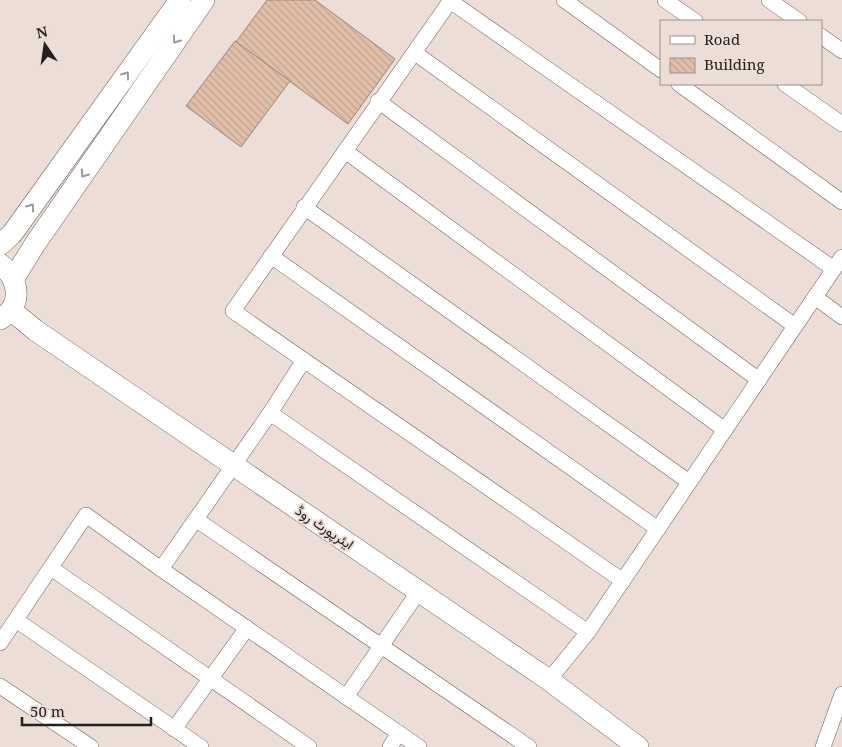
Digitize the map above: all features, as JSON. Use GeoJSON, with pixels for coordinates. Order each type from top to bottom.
{"type":"FeatureCollection","features":[{"type":"Feature","properties":{"kind":"street"},"geometry":{"type":"LineString","coordinates":[[0,245],[12,234],[180,0]]}},
{"type":"Feature","properties":{"kind":"street"},"geometry":{"type":"LineString","coordinates":[[5,315],[16,300],[16,289],[7,271],[40,236],[204,0]]}},
{"type":"Feature","properties":{"kind":"street"},"geometry":{"type":"LineString","coordinates":[[564,0],[660,69]]}},
{"type":"Feature","properties":{"kind":"street"},"geometry":{"type":"LineString","coordinates":[[665,0],[694,20]]}},
{"type":"Feature","properties":{"kind":"street"},"geometry":{"type":"LineString","coordinates":[[769,0],[798,20]]}},
{"type":"Feature","properties":{"kind":"street"},"geometry":{"type":"LineString","coordinates":[[549,680],[588,632],[623,582],[838,263],[450,1],[232,311],[623,582]]}},
{"type":"Feature","properties":{"kind":"street"},"geometry":{"type":"LineString","coordinates":[[822,37],[842,52]]}},
{"type":"Feature","properties":{"kind":"street"},"geometry":{"type":"LineString","coordinates":[[415,53],[795,326]]}},
{"type":"Feature","properties":{"kind":"street"},"geometry":{"type":"LineString","coordinates":[[680,85],[842,202]]}},
{"type":"Feature","properties":{"kind":"street"},"geometry":{"type":"LineString","coordinates":[[786,85],[842,124]]}},
{"type":"Feature","properties":{"kind":"street"},"geometry":{"type":"LineString","coordinates":[[378,101],[759,380]]}},
{"type":"Feature","properties":{"kind":"street"},"geometry":{"type":"LineString","coordinates":[[345,151],[725,430]]}},
{"type":"Feature","properties":{"kind":"street"},"geometry":{"type":"LineString","coordinates":[[304,207],[689,482]]}},
{"type":"Feature","properties":{"kind":"street"},"geometry":{"type":"LineString","coordinates":[[271,256],[658,529]]}},
{"type":"Feature","properties":{"kind":"street"},"geometry":{"type":"LineString","coordinates":[[815,297],[842,317]]}},
{"type":"Feature","properties":{"kind":"street","name":"ایئرپورٹ روڈ"},"geometry":{"type":"LineString","coordinates":[[5,315],[35,330],[234,464],[549,680],[638,747]]}},
{"type":"Feature","properties":{"kind":"street"},"geometry":{"type":"LineString","coordinates":[[161,569],[197,520],[304,360]]}},
{"type":"Feature","properties":{"kind":"street"},"geometry":{"type":"LineString","coordinates":[[270,413],[588,632]]}},
{"type":"Feature","properties":{"kind":"street"},"geometry":{"type":"LineString","coordinates":[[0,643],[86,515],[419,747]]}},
{"type":"Feature","properties":{"kind":"street"},"geometry":{"type":"LineString","coordinates":[[197,520],[529,747]]}},
{"type":"Feature","properties":{"kind":"street"},"geometry":{"type":"LineString","coordinates":[[51,568],[309,747]]}},
{"type":"Feature","properties":{"kind":"street"},"geometry":{"type":"LineString","coordinates":[[346,697],[419,592]]}},
{"type":"Feature","properties":{"kind":"street"},"geometry":{"type":"LineString","coordinates":[[16,620],[201,747]]}},
{"type":"Feature","properties":{"kind":"street"},"geometry":{"type":"LineString","coordinates":[[174,729],[247,628]]}},
{"type":"Feature","properties":{"kind":"street"},"geometry":{"type":"LineString","coordinates":[[0,686],[90,747]]}},
{"type":"Feature","properties":{"kind":"street"},"geometry":{"type":"LineString","coordinates":[[823,747],[842,694]]}},
{"type":"Feature","properties":{"kind":"street"},"geometry":{"type":"LineString","coordinates":[[390,747],[399,733]]}},
{"type":"Feature","properties":{"kind":"building"},"geometry":{"type":"Polygon","coordinates":[[[267,0],[315,0],[395,59],[348,124],[236,42],[267,0]]]}},
{"type":"Feature","properties":{"kind":"building"},"geometry":{"type":"Polygon","coordinates":[[[235,41],[290,81],[241,147],[186,106],[235,41]]]}}]}
